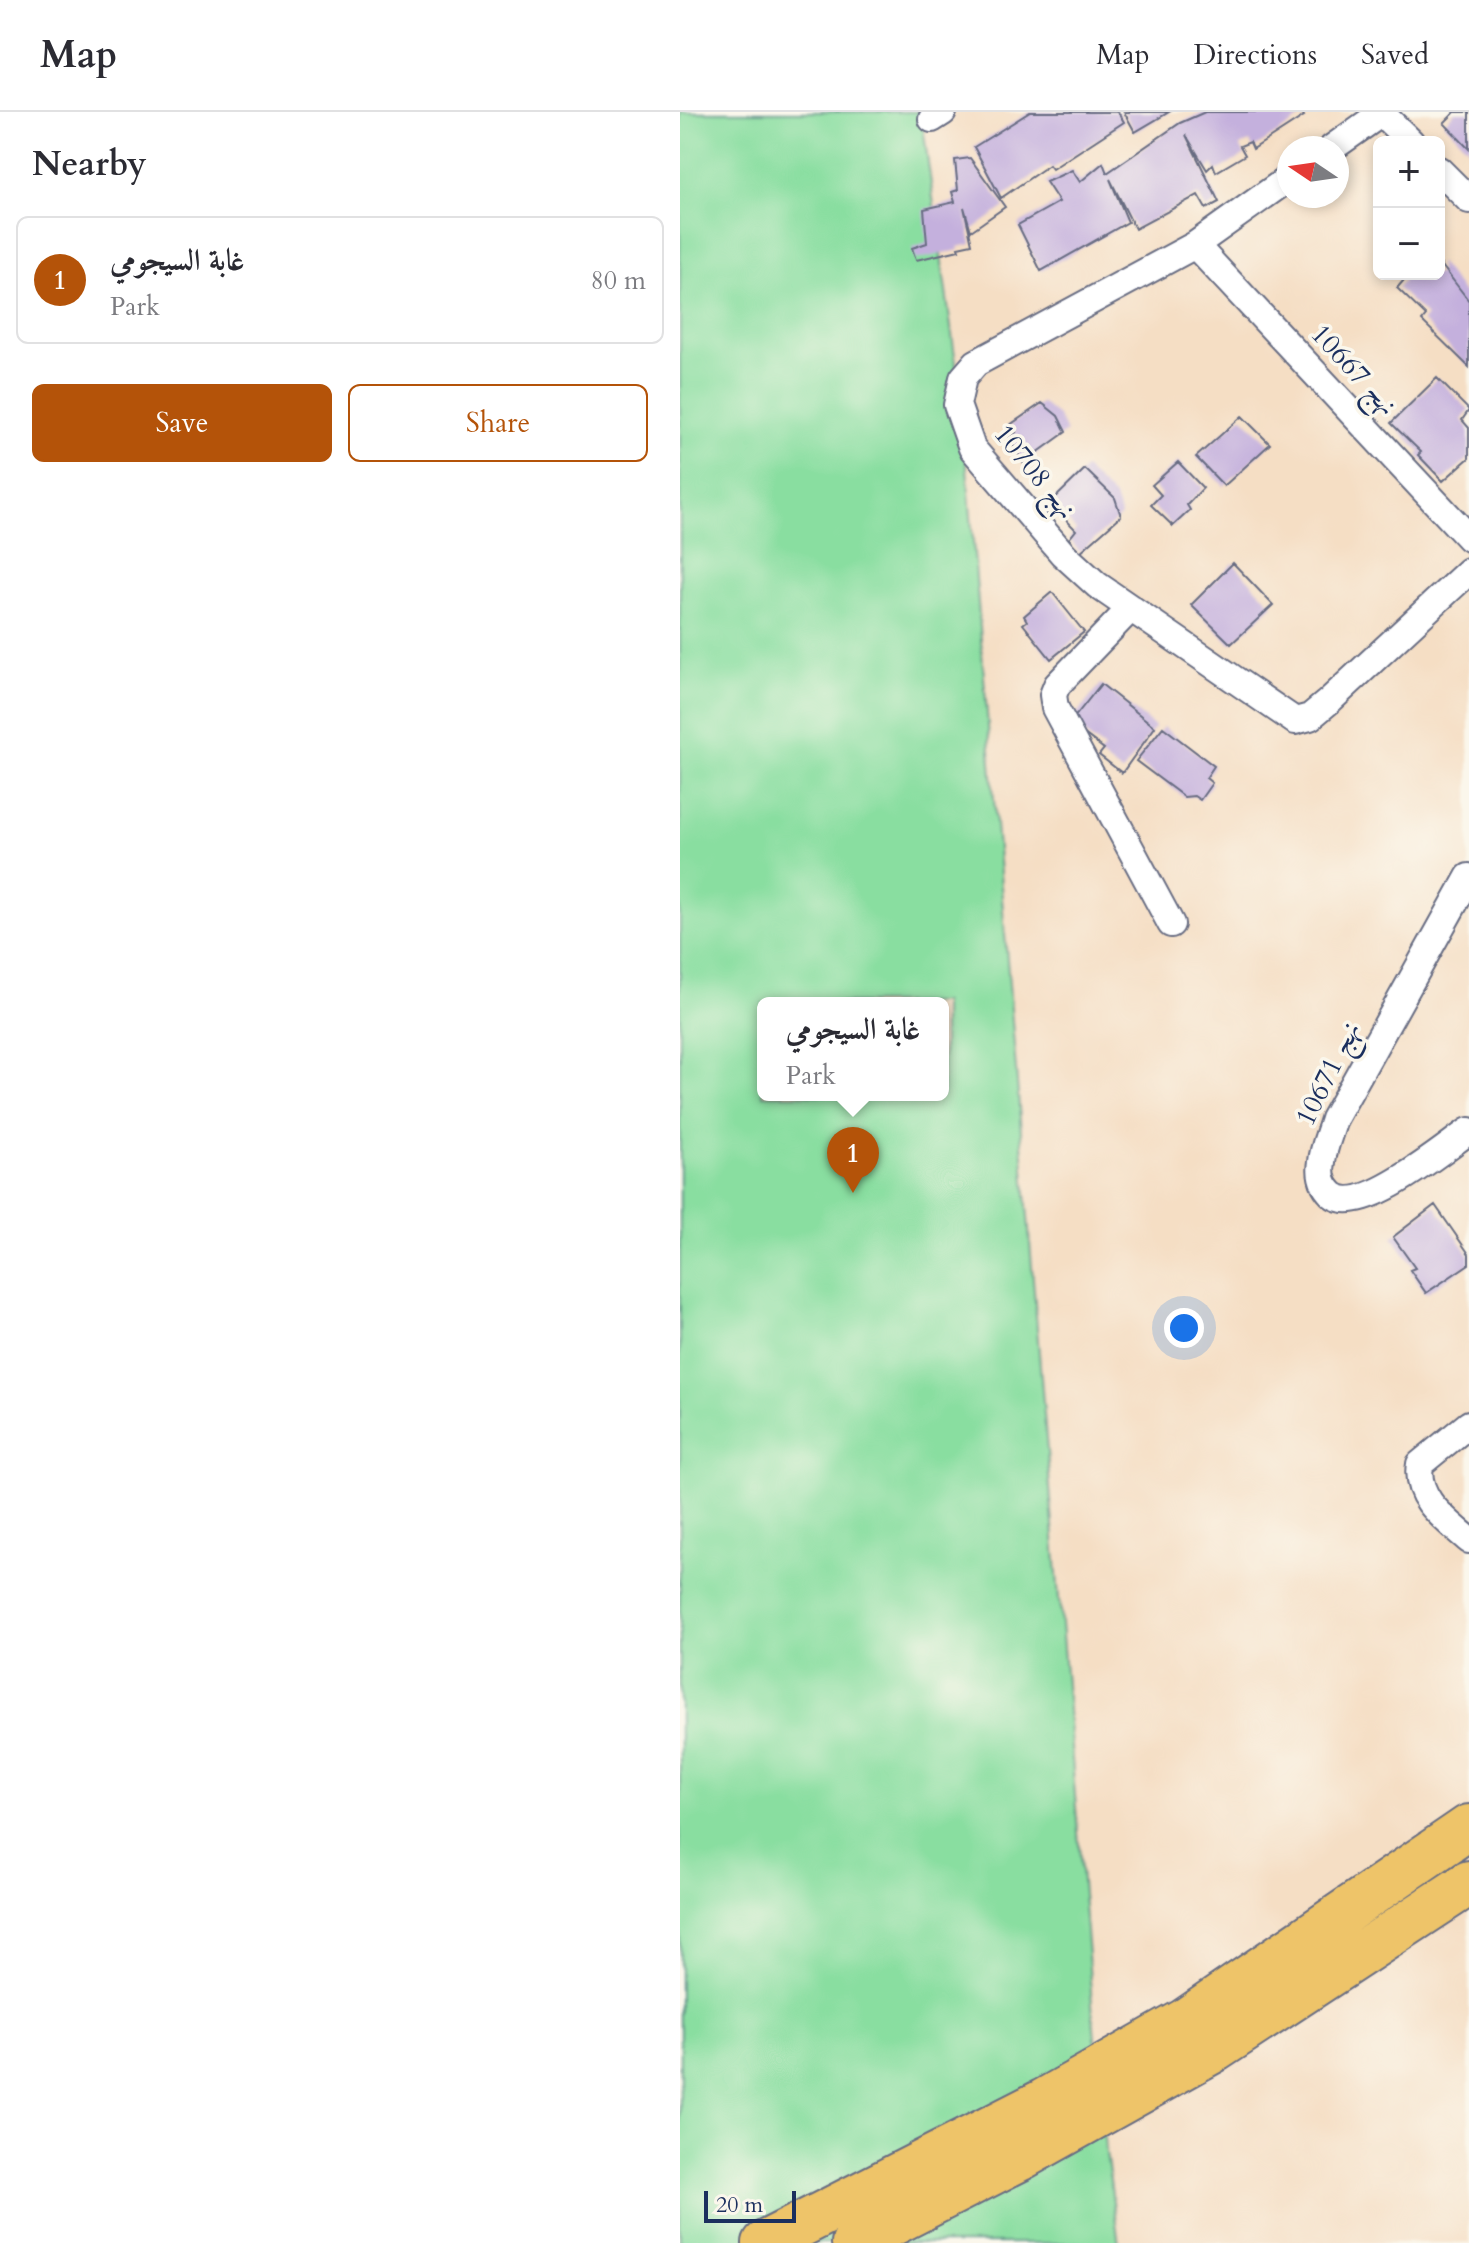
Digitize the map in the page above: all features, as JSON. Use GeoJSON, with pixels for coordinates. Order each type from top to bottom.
{"type":"FeatureCollection","features":[{"type":"Feature","properties":{"kind":"highway"},"geometry":{"type":"LineString","coordinates":[[765,2243],[1044,2101],[1185,2021],[1469,1827]]}},
{"type":"Feature","properties":{"kind":"highway"},"geometry":{"type":"LineString","coordinates":[[854,2243],[1019,2159],[1216,2049],[1469,1883]]}},
{"type":"Feature","properties":{"kind":"street"},"geometry":{"type":"LineString","coordinates":[[1349,136],[1382,112],[1405,136]]}},
{"type":"Feature","properties":{"kind":"street"},"geometry":{"type":"LineString","coordinates":[[1445,176],[1469,200]]}},
{"type":"Feature","properties":{"kind":"street","name":"نهج 10708"},"geometry":{"type":"LineString","coordinates":[[1277,187],[1195,245],[976,363],[963,378],[957,405],[972,448],[1063,554],[1130,609],[1295,721],[1310,717],[1469,571]]}},
{"type":"Feature","properties":{"kind":"street","name":"نهج 10667"},"geometry":{"type":"LineString","coordinates":[[1195,245],[1469,538]]}},
{"type":"Feature","properties":{"kind":"street"},"geometry":{"type":"LineString","coordinates":[[1130,609],[1057,685],[1053,695],[1055,708],[1171,924]]}},
{"type":"Feature","properties":{"kind":"street","name":"نهج 10671"},"geometry":{"type":"LineString","coordinates":[[1467,881],[1334,1119],[1322,1162],[1323,1181],[1331,1194],[1344,1201],[1378,1194],[1469,1131]]}},
{"type":"Feature","properties":{"kind":"street"},"geometry":{"type":"LineString","coordinates":[[1469,1424],[1420,1464],[1418,1478],[1424,1497],[1469,1540]]}},
{"type":"Feature","properties":{"kind":"green space"},"geometry":{"type":"Polygon","coordinates":[[[680,112],[921,112],[962,406],[1090,1980],[1103,2132],[1119,2243],[680,2243],[680,112]]]}},
{"type":"Feature","properties":{"kind":"building"},"geometry":{"type":"Polygon","coordinates":[[[1030,112],[1118,112],[1124,122],[1052,169],[1049,165],[1001,198],[974,147],[1030,112]]]}},
{"type":"Feature","properties":{"kind":"building"},"geometry":{"type":"Polygon","coordinates":[[[1124,112],[1169,112],[1135,132],[1124,112]]]}},
{"type":"Feature","properties":{"kind":"building"},"geometry":{"type":"Polygon","coordinates":[[[1205,112],[1301,112],[1304,116],[1253,149],[1250,142],[1240,146],[1245,155],[1216,172],[1213,164],[1207,170],[1186,135],[1219,202],[1206,209],[1198,195],[1135,229],[1110,179],[1128,222],[1041,271],[1018,225],[1059,202],[1046,182],[1072,170],[1080,182],[1103,163],[1107,173],[1180,123],[1205,112]]]}},
{"type":"Feature","properties":{"kind":"building"},"geometry":{"type":"Polygon","coordinates":[[[1455,112],[1469,112],[1469,149],[1444,123],[1455,112]]]}},
{"type":"Feature","properties":{"kind":"building"},"geometry":{"type":"Polygon","coordinates":[[[970,158],[1005,207],[971,231],[964,207],[972,244],[916,260],[912,248],[927,243],[924,209],[955,202],[952,192],[958,190],[955,160],[970,158]]]}},
{"type":"Feature","properties":{"kind":"building"},"geometry":{"type":"Polygon","coordinates":[[[1445,270],[1469,301],[1469,367],[1422,321],[1426,316],[1397,288],[1404,280],[1445,280],[1445,270]]]}},
{"type":"Feature","properties":{"kind":"building"},"geometry":{"type":"Polygon","coordinates":[[[1437,378],[1469,410],[1462,420],[1469,428],[1469,458],[1443,481],[1418,455],[1421,452],[1391,423],[1437,378]]]}},
{"type":"Feature","properties":{"kind":"building"},"geometry":{"type":"Polygon","coordinates":[[[1042,403],[1058,416],[1066,432],[1023,463],[1009,437],[1016,432],[1010,425],[1042,403]]]}},
{"type":"Feature","properties":{"kind":"building"},"geometry":{"type":"Polygon","coordinates":[[[1242,416],[1270,444],[1224,486],[1196,457],[1242,416]]]}},
{"type":"Feature","properties":{"kind":"building"},"geometry":{"type":"Polygon","coordinates":[[[1178,462],[1203,488],[1187,505],[1190,510],[1173,526],[1151,505],[1161,495],[1152,485],[1178,462]]]}},
{"type":"Feature","properties":{"kind":"building"},"geometry":{"type":"Polygon","coordinates":[[[1085,469],[1115,498],[1121,516],[1080,552],[1069,539],[1076,530],[1050,503],[1085,469]]]}},
{"type":"Feature","properties":{"kind":"building"},"geometry":{"type":"Polygon","coordinates":[[[1233,563],[1273,605],[1231,644],[1191,605],[1233,563]]]}},
{"type":"Feature","properties":{"kind":"building"},"geometry":{"type":"Polygon","coordinates":[[[1052,592],[1084,632],[1051,659],[1023,624],[1027,621],[1024,616],[1052,592]]]}},
{"type":"Feature","properties":{"kind":"building"},"geometry":{"type":"Polygon","coordinates":[[[1101,684],[1155,727],[1122,773],[1099,755],[1104,749],[1070,723],[1101,684]]]}},
{"type":"Feature","properties":{"kind":"building"},"geometry":{"type":"Polygon","coordinates":[[[1163,727],[1214,766],[1206,778],[1212,783],[1200,800],[1194,796],[1184,797],[1136,761],[1163,727]]]}},
{"type":"Feature","properties":{"kind":"building"},"geometry":{"type":"Polygon","coordinates":[[[1435,1205],[1469,1254],[1469,1264],[1426,1293],[1410,1270],[1415,1268],[1393,1237],[1435,1205]]]}},
{"type":"Feature","properties":{"kind":"place","name":"غابة السيجومي"},"geometry":{"type":"Point","coordinates":[853,1193]}}]}
